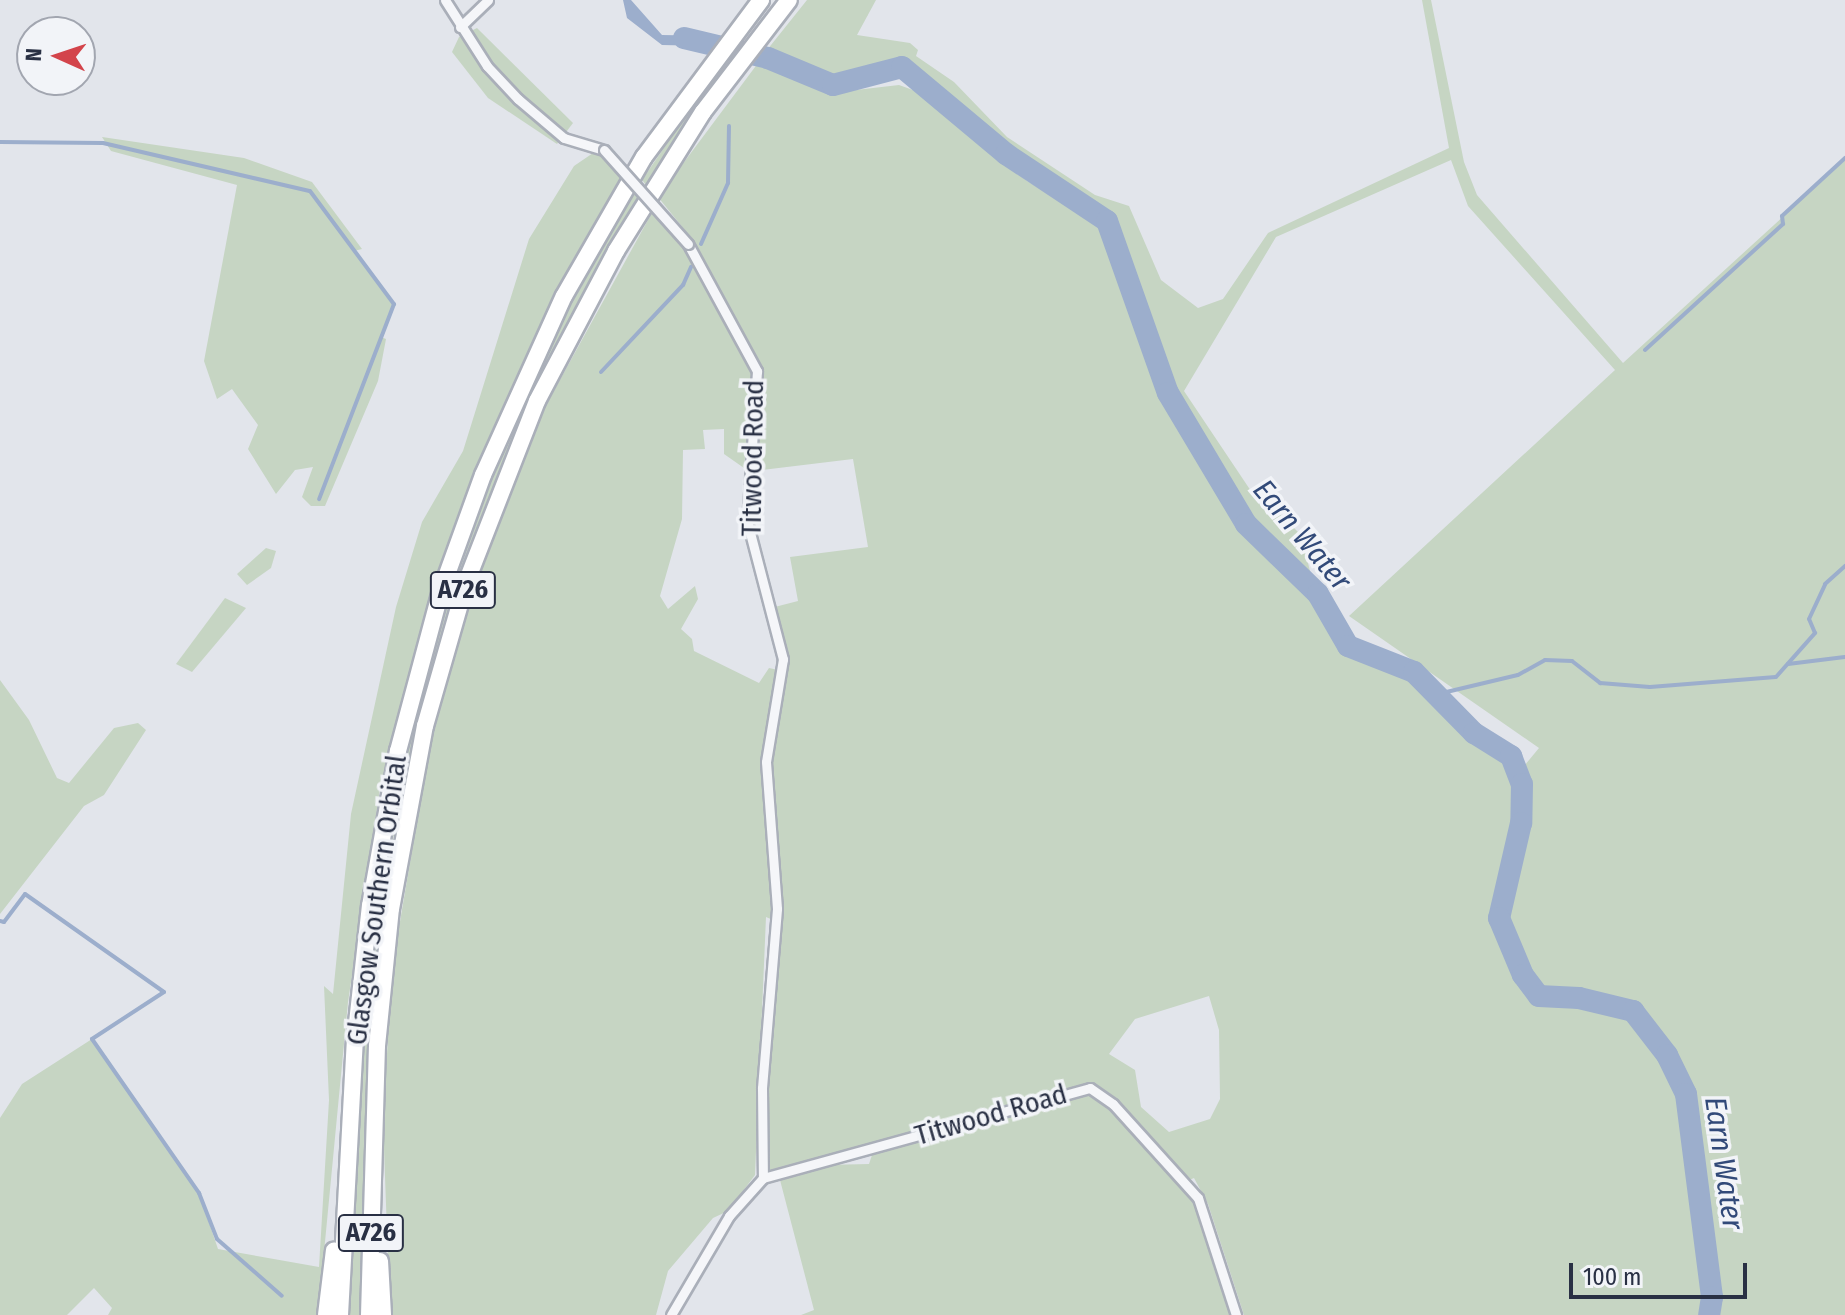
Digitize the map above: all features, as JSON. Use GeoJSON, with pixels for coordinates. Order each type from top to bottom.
{"type":"FeatureCollection","features":[{"type":"Feature","properties":{"kind":"highway","name":"Glasgow Southern Orbital"},"geometry":{"type":"LineString","coordinates":[[340,1315],[350,1109],[382,827],[416,676],[453,555],[510,411],[564,296],[644,157],[699,78],[758,4]]}},
{"type":"Feature","properties":{"kind":"highway","name":"Glasgow Southern Orbital"},"geometry":{"type":"LineString","coordinates":[[369,1315],[377,1046],[396,871],[425,726],[466,583],[504,480],[573,328],[657,181],[786,4]]}},
{"type":"Feature","properties":{"kind":"highway"},"geometry":{"type":"LineString","coordinates":[[326,1315],[350,1109]]}},
{"type":"Feature","properties":{"kind":"highway"},"geometry":{"type":"LineString","coordinates":[[373,1152],[383,1315]]}},
{"type":"Feature","properties":{"kind":"street","name":"Titwood Road"},"geometry":{"type":"LineString","coordinates":[[445,0],[460,27],[495,75],[546,125],[564,138],[604,150],[688,244],[757,371],[747,521],[783,659],[766,762],[777,888],[762,1088],[763,1178],[1090,1088],[1113,1104],[1198,1198],[1236,1315]]}},
{"type":"Feature","properties":{"kind":"street"},"geometry":{"type":"LineString","coordinates":[[460,27],[488,0]]}},
{"type":"Feature","properties":{"kind":"street"},"geometry":{"type":"LineString","coordinates":[[671,1315],[729,1216],[763,1178]]}},
{"type":"Feature","properties":{"kind":"green space"},"geometry":{"type":"Polygon","coordinates":[[[807,0],[876,0],[857,35],[910,43],[918,50],[916,56],[954,82],[1007,137],[1095,195],[1129,206],[1161,280],[1198,308],[1223,299],[1268,233],[1449,148],[1422,0],[1431,0],[1464,162],[1477,195],[1623,363],[1845,160],[1845,1315],[1244,1315],[1208,1204],[1194,1178],[1180,1184],[1194,1204],[1232,1315],[801,1315],[814,1310],[780,1180],[825,1165],[869,1164],[873,1152],[1092,1090],[1095,1083],[770,1170],[764,1138],[780,923],[766,917],[755,1175],[728,1211],[713,1218],[668,1271],[656,1315],[390,1315],[383,1121],[392,969],[433,726],[487,550],[545,407],[654,209],[676,235],[753,372],[744,468],[724,454],[724,429],[703,430],[705,449],[683,450],[682,519],[660,596],[668,609],[695,586],[698,599],[681,629],[692,639],[694,651],[759,683],[769,668],[783,671],[767,609],[798,601],[790,557],[868,547],[853,459],[753,471],[764,379],[760,363],[692,239],[658,197],[761,59],[821,87],[847,91],[899,85],[924,94],[1027,181],[1105,228],[1115,244],[1121,245],[1102,214],[1007,151],[954,100],[900,64],[835,80],[767,50],[807,0]],[[1451,160],[1276,237],[1184,391],[1261,506],[1272,506],[1301,535],[1318,603],[1343,648],[1422,685],[1472,738],[1507,764],[1515,777],[1539,748],[1349,616],[1615,370],[1468,206],[1451,160]],[[1209,996],[1135,1019],[1109,1054],[1135,1070],[1141,1107],[1169,1132],[1210,1119],[1220,1099],[1219,1030],[1209,996]]]}},
{"type":"Feature","properties":{"kind":"green space"},"geometry":{"type":"Polygon","coordinates":[[[477,28],[573,123],[557,144],[488,98],[452,52],[459,37],[477,28]]]}},
{"type":"Feature","properties":{"kind":"green space"},"geometry":{"type":"Polygon","coordinates":[[[720,66],[725,70],[646,185],[642,180],[720,66]]]}},
{"type":"Feature","properties":{"kind":"green space"},"geometry":{"type":"Polygon","coordinates":[[[102,137],[244,158],[312,182],[362,249],[354,251],[394,304],[381,337],[386,339],[378,381],[325,506],[311,506],[302,497],[313,467],[295,470],[276,494],[248,449],[258,425],[232,389],[217,399],[204,361],[237,185],[111,151],[102,137]]]}},
{"type":"Feature","properties":{"kind":"green space"},"geometry":{"type":"Polygon","coordinates":[[[596,151],[625,179],[572,261],[449,540],[380,789],[348,1002],[318,1315],[108,1315],[112,1308],[94,1288],[67,1315],[0,1315],[0,1118],[22,1084],[92,1039],[199,1193],[218,1249],[319,1267],[329,1100],[324,986],[333,994],[351,814],[396,607],[422,522],[463,451],[529,239],[574,166],[596,151]]]}},
{"type":"Feature","properties":{"kind":"green space"},"geometry":{"type":"Polygon","coordinates":[[[636,190],[641,195],[554,347],[519,423],[456,586],[424,694],[392,844],[378,946],[370,1034],[360,1315],[349,1315],[359,1089],[374,930],[403,760],[431,650],[513,421],[562,320],[636,190]]]}},
{"type":"Feature","properties":{"kind":"green space"},"geometry":{"type":"Polygon","coordinates":[[[266,548],[276,551],[271,568],[247,585],[237,574],[266,548]]]}},
{"type":"Feature","properties":{"kind":"green space"},"geometry":{"type":"Polygon","coordinates":[[[225,598],[246,608],[192,672],[176,664],[225,598]]]}},
{"type":"Feature","properties":{"kind":"green space"},"geometry":{"type":"Polygon","coordinates":[[[0,680],[29,720],[57,778],[69,783],[114,728],[138,723],[146,730],[104,795],[84,806],[0,914],[0,680]]]}},
{"type":"Feature","properties":{"kind":"water"},"geometry":{"type":"Polygon","coordinates":[[[623,0],[631,0],[662,35],[717,36],[709,46],[662,45],[627,18],[623,0]]]}},
{"type":"Feature","properties":{"kind":"waterway","name":"Earn Water"},"geometry":{"type":"LineString","coordinates":[[684,38],[768,58],[833,85],[902,67],[1006,154],[1107,221],[1168,393],[1246,524],[1318,594],[1348,646],[1414,672],[1474,733],[1511,756],[1522,784],[1521,823],[1499,918],[1523,975],[1539,996],[1579,998],[1633,1011],[1667,1055],[1686,1094],[1712,1297],[1709,1315]]}},
{"type":"Feature","properties":{"kind":"waterway"},"geometry":{"type":"LineString","coordinates":[[701,244],[728,183],[729,126]]}},
{"type":"Feature","properties":{"kind":"waterway"},"geometry":{"type":"LineString","coordinates":[[0,142],[103,143],[310,191],[394,304],[319,499]]}},
{"type":"Feature","properties":{"kind":"waterway"},"geometry":{"type":"LineString","coordinates":[[1645,350],[1783,224],[1782,216],[1845,158]]}},
{"type":"Feature","properties":{"kind":"waterway"},"geometry":{"type":"LineString","coordinates":[[601,372],[683,285],[691,267]]}},
{"type":"Feature","properties":{"kind":"waterway"},"geometry":{"type":"LineString","coordinates":[[1438,694],[1518,675],[1545,660],[1572,661],[1600,683],[1650,687],[1776,677],[1815,633],[1809,619],[1825,584],[1845,566]]}},
{"type":"Feature","properties":{"kind":"waterway"},"geometry":{"type":"LineString","coordinates":[[1788,664],[1845,657]]}},
{"type":"Feature","properties":{"kind":"waterway"},"geometry":{"type":"LineString","coordinates":[[0,921],[4,922],[25,894],[164,992],[92,1039],[199,1193],[217,1239],[282,1296]]}}]}
